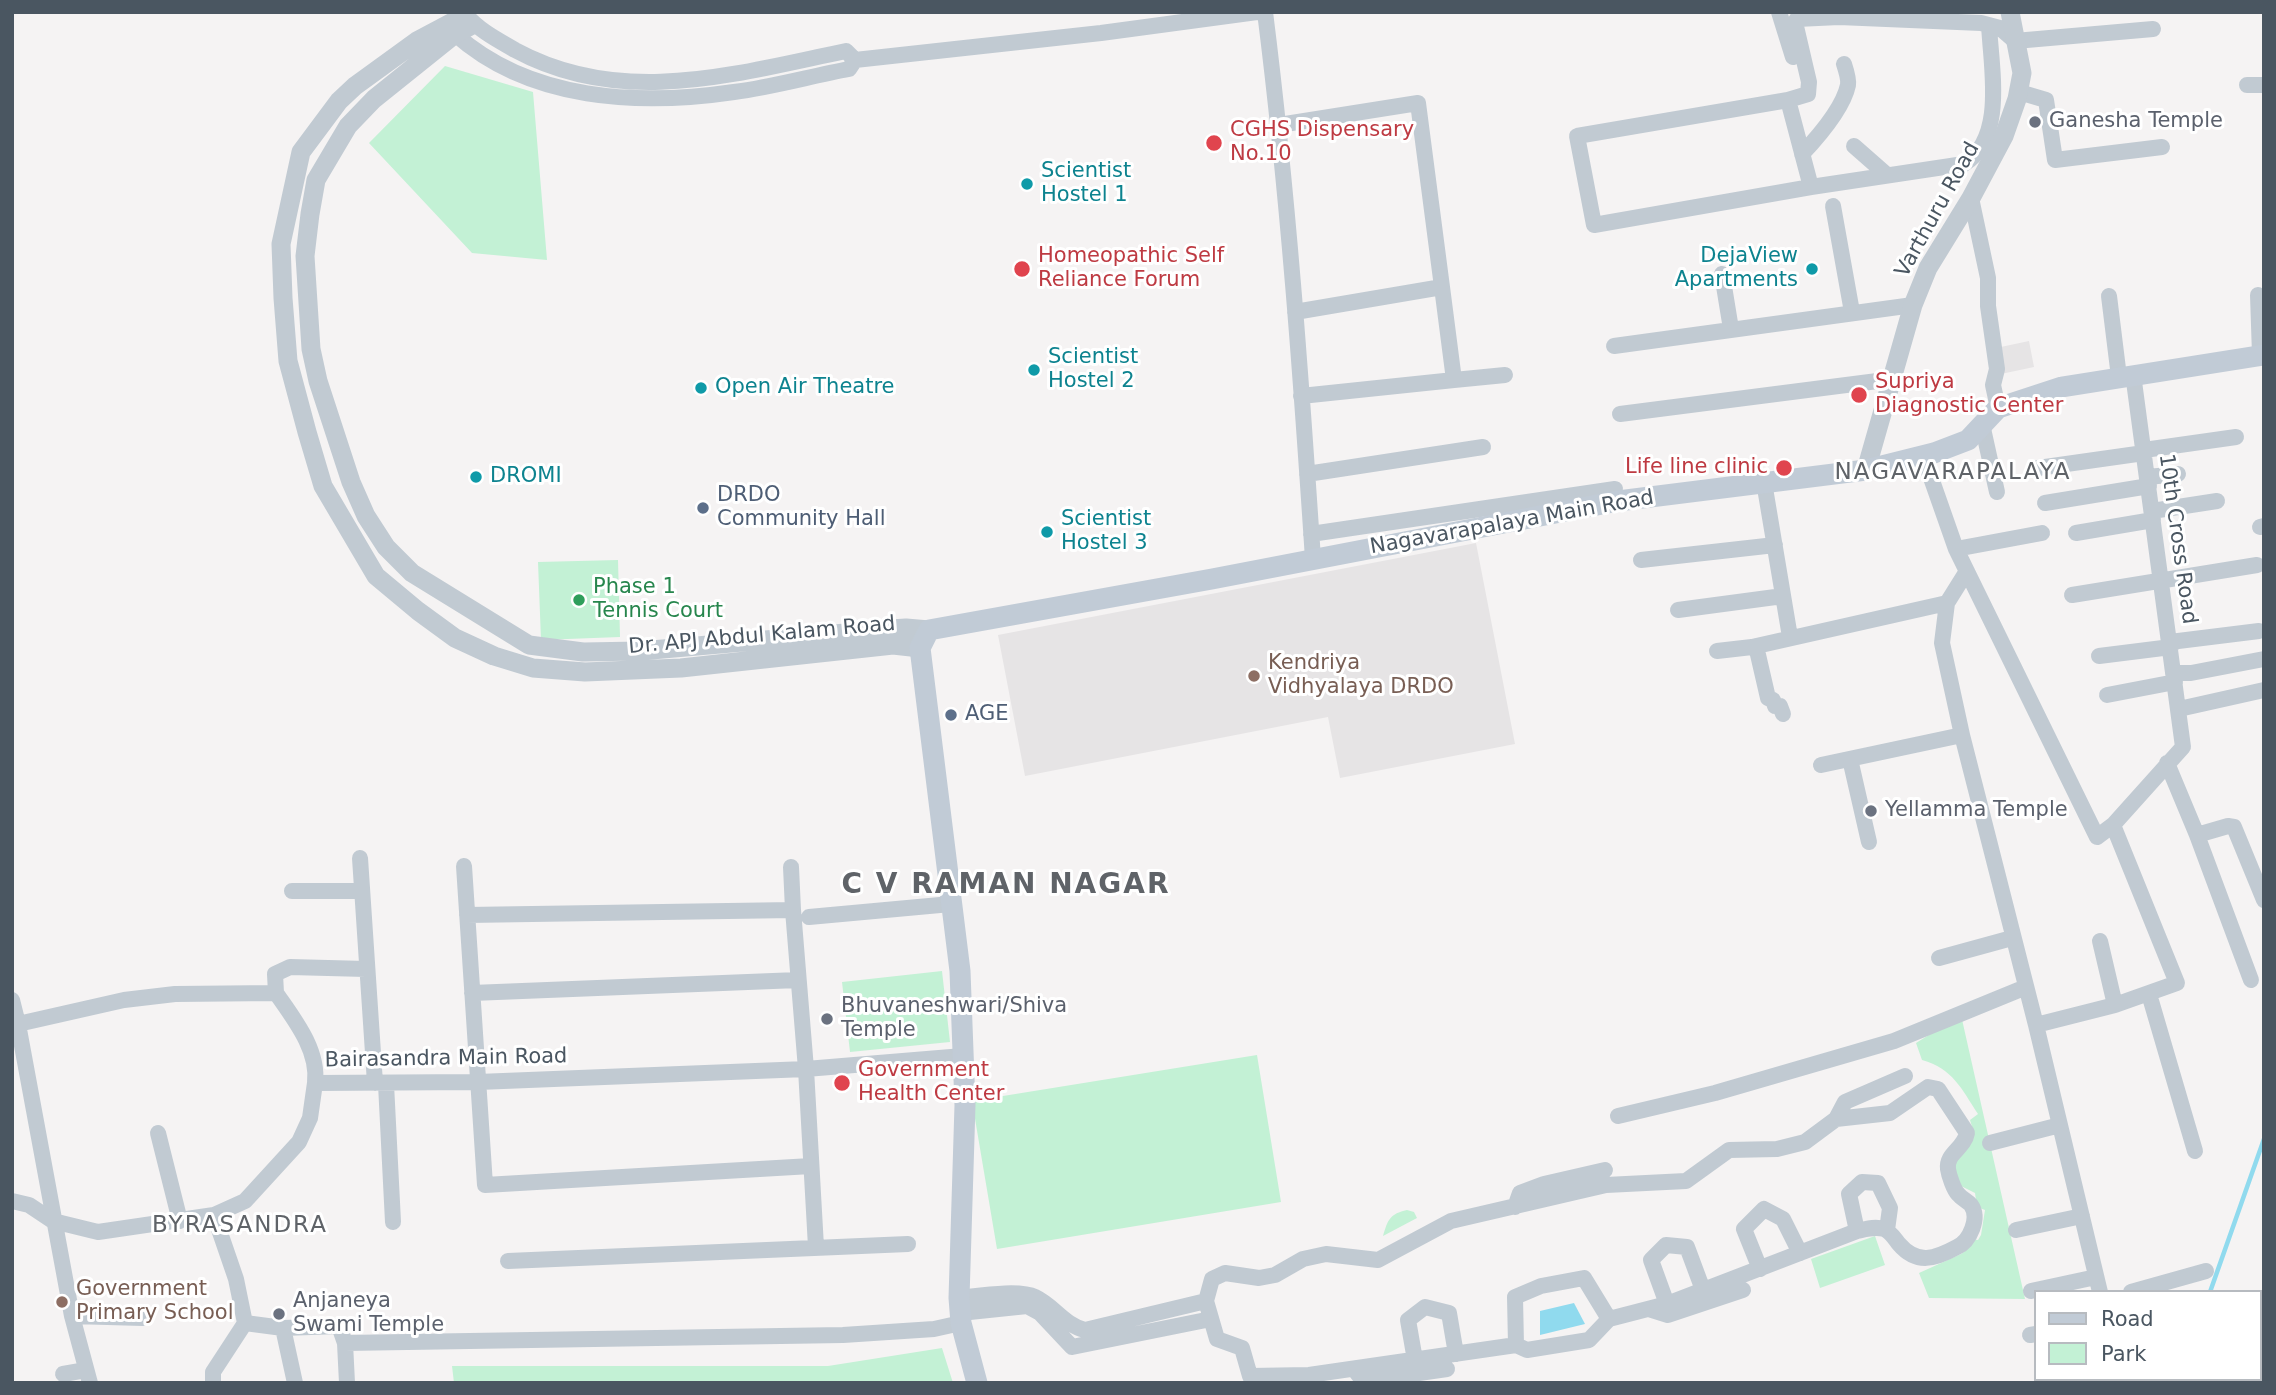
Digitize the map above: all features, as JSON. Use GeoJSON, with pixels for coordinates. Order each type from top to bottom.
{"type":"FeatureCollection","features":[{"type":"Feature","properties":{"kind":"main road","name":"Nagavarapalaya Main Road"},"geometry":{"type":"LineString","coordinates":[[924,639],[1313,559],[1618,501],[1866,470],[1923,455],[1968,439],[1998,408],[2062,387],[2262,355]]}},
{"type":"Feature","properties":{"kind":"main road"},"geometry":{"type":"LineString","coordinates":[[924,639],[960,971],[965,1105],[960,1311],[977,1383]]}},
{"type":"Feature","properties":{"kind":"street"},"geometry":{"type":"LineString","coordinates":[[855,60],[1101,33],[1258,12]]}},
{"type":"Feature","properties":{"kind":"street"},"geometry":{"type":"LineString","coordinates":[[1265,12],[1279,125],[1313,559]]}},
{"type":"Feature","properties":{"kind":"street"},"geometry":{"type":"LineString","coordinates":[[1779,12],[1798,71]]}},
{"type":"Feature","properties":{"kind":"street","name":"Varthuru Road"},"geometry":{"type":"LineString","coordinates":[[1866,470],[1913,305],[1928,268],[1971,198],[2004,136],[2018,96],[2022,73],[2010,12]]}},
{"type":"Feature","properties":{"kind":"street"},"geometry":{"type":"LineString","coordinates":[[1989,25],[1993,111],[1991,126],[1975,157],[1964,164],[1811,187],[1594,225],[1577,136],[1788,100],[1808,94],[1809,82],[1795,22],[1797,19],[1839,17],[1981,23],[1989,25],[2000,28],[2015,41],[2153,29]]}},
{"type":"Feature","properties":{"kind":"street"},"geometry":{"type":"LineString","coordinates":[[459,20],[551,68],[594,78],[645,83],[691,81],[846,51],[855,60]]}},
{"type":"Feature","properties":{"kind":"street"},"geometry":{"type":"LineString","coordinates":[[459,20],[468,46],[549,86],[584,94],[673,98],[735,92],[849,69],[855,60]]}},
{"type":"Feature","properties":{"kind":"street"},"geometry":{"type":"LineString","coordinates":[[459,20],[374,99],[341,136],[316,180],[305,256],[311,349],[318,381],[351,481],[366,516],[386,547],[412,573],[529,645],[583,652],[680,658],[891,629],[906,628],[924,639]]}},
{"type":"Feature","properties":{"kind":"street","name":"Dr. APJ Abdul Kalam Road"},"geometry":{"type":"LineString","coordinates":[[459,20],[417,41],[355,86],[339,101],[301,152],[281,244],[283,298],[288,361],[323,486],[376,576],[455,638],[494,656],[533,668],[585,672],[680,658]]}},
{"type":"Feature","properties":{"kind":"street"},"geometry":{"type":"LineString","coordinates":[[785,63],[789,80]]}},
{"type":"Feature","properties":{"kind":"street"},"geometry":{"type":"LineString","coordinates":[[1802,154],[1824,130],[1843,97],[1849,83],[1844,64]]}},
{"type":"Feature","properties":{"kind":"street"},"geometry":{"type":"LineString","coordinates":[[1993,111],[2018,96],[2046,100],[2055,160],[2162,147]]}},
{"type":"Feature","properties":{"kind":"street"},"geometry":{"type":"LineString","coordinates":[[1788,100],[1811,187]]}},
{"type":"Feature","properties":{"kind":"street"},"geometry":{"type":"LineString","coordinates":[[1279,125],[1418,103],[1454,380]]}},
{"type":"Feature","properties":{"kind":"street"},"geometry":{"type":"LineString","coordinates":[[1854,146],[1888,175]]}},
{"type":"Feature","properties":{"kind":"street"},"geometry":{"type":"LineString","coordinates":[[1971,198],[1988,278],[1988,306],[1997,369],[1993,386],[1998,408]]}},
{"type":"Feature","properties":{"kind":"street"},"geometry":{"type":"LineString","coordinates":[[1833,206],[1852,312]]}},
{"type":"Feature","properties":{"kind":"street"},"geometry":{"type":"LineString","coordinates":[[1722,274],[1731,329]]}},
{"type":"Feature","properties":{"kind":"street"},"geometry":{"type":"LineString","coordinates":[[1295,312],[1442,288]]}},
{"type":"Feature","properties":{"kind":"street"},"geometry":{"type":"LineString","coordinates":[[2258,295],[2262,355]]}},
{"type":"Feature","properties":{"kind":"street","name":"10th Cross Road"},"geometry":{"type":"LineString","coordinates":[[2109,296],[2144,452],[2179,709],[2183,747],[2167,763]]}},
{"type":"Feature","properties":{"kind":"street"},"geometry":{"type":"LineString","coordinates":[[1614,346],[1913,305]]}},
{"type":"Feature","properties":{"kind":"street"},"geometry":{"type":"LineString","coordinates":[[1301,396],[1505,375]]}},
{"type":"Feature","properties":{"kind":"street"},"geometry":{"type":"LineString","coordinates":[[1620,414],[1893,379]]}},
{"type":"Feature","properties":{"kind":"street"},"geometry":{"type":"LineString","coordinates":[[1982,424],[1997,492]]}},
{"type":"Feature","properties":{"kind":"street"},"geometry":{"type":"LineString","coordinates":[[2038,468],[2235,437]]}},
{"type":"Feature","properties":{"kind":"street"},"geometry":{"type":"LineString","coordinates":[[1307,474],[1483,447]]}},
{"type":"Feature","properties":{"kind":"street"},"geometry":{"type":"LineString","coordinates":[[1923,455],[1956,549],[2097,837],[2113,825],[2167,763],[2251,980]]}},
{"type":"Feature","properties":{"kind":"street"},"geometry":{"type":"LineString","coordinates":[[2045,503],[2178,474]]}},
{"type":"Feature","properties":{"kind":"street"},"geometry":{"type":"LineString","coordinates":[[1764,482],[1790,637]]}},
{"type":"Feature","properties":{"kind":"street"},"geometry":{"type":"LineString","coordinates":[[1311,534],[1615,489]]}},
{"type":"Feature","properties":{"kind":"street"},"geometry":{"type":"LineString","coordinates":[[2076,533],[2217,501]]}},
{"type":"Feature","properties":{"kind":"street"},"geometry":{"type":"LineString","coordinates":[[1956,549],[2042,533]]}},
{"type":"Feature","properties":{"kind":"street"},"geometry":{"type":"LineString","coordinates":[[1641,560],[1774,545]]}},
{"type":"Feature","properties":{"kind":"street"},"geometry":{"type":"LineString","coordinates":[[2072,595],[2257,565]]}},
{"type":"Feature","properties":{"kind":"street"},"geometry":{"type":"LineString","coordinates":[[1967,571],[1947,603],[1941,643],[2098,1284],[2041,1290]]}},
{"type":"Feature","properties":{"kind":"street"},"geometry":{"type":"LineString","coordinates":[[1678,610],[1783,596]]}},
{"type":"Feature","properties":{"kind":"street"},"geometry":{"type":"LineString","coordinates":[[1717,652],[1756,646],[1947,603]]}},
{"type":"Feature","properties":{"kind":"street"},"geometry":{"type":"LineString","coordinates":[[2099,656],[2259,631]]}},
{"type":"Feature","properties":{"kind":"street"},"geometry":{"type":"LineString","coordinates":[[1756,646],[1768,698],[1773,700],[1775,706],[1780,706],[1783,714]]}},
{"type":"Feature","properties":{"kind":"street"},"geometry":{"type":"LineString","coordinates":[[2107,695],[2191,673],[2264,659]]}},
{"type":"Feature","properties":{"kind":"street"},"geometry":{"type":"LineString","coordinates":[[2179,709],[2264,690]]}},
{"type":"Feature","properties":{"kind":"street"},"geometry":{"type":"LineString","coordinates":[[1821,765],[1962,735]]}},
{"type":"Feature","properties":{"kind":"street"},"geometry":{"type":"LineString","coordinates":[[1850,759],[1869,842]]}},
{"type":"Feature","properties":{"kind":"street"},"geometry":{"type":"LineString","coordinates":[[2036,1025],[2115,1005],[2177,983],[2113,825]]}},
{"type":"Feature","properties":{"kind":"street"},"geometry":{"type":"LineString","coordinates":[[2197,835],[2228,826],[2234,827],[2264,900]]}},
{"type":"Feature","properties":{"kind":"street"},"geometry":{"type":"LineString","coordinates":[[360,858],[366,969],[393,1223]]}},
{"type":"Feature","properties":{"kind":"street"},"geometry":{"type":"LineString","coordinates":[[464,866],[485,1185],[811,1166]]}},
{"type":"Feature","properties":{"kind":"street"},"geometry":{"type":"LineString","coordinates":[[790,867],[806,1069],[816,1247]]}},
{"type":"Feature","properties":{"kind":"street"},"geometry":{"type":"LineString","coordinates":[[292,891],[360,891]]}},
{"type":"Feature","properties":{"kind":"street"},"geometry":{"type":"LineString","coordinates":[[809,917],[951,904]]}},
{"type":"Feature","properties":{"kind":"street"},"geometry":{"type":"LineString","coordinates":[[467,915],[793,909]]}},
{"type":"Feature","properties":{"kind":"street"},"geometry":{"type":"LineString","coordinates":[[1939,958],[2012,938]]}},
{"type":"Feature","properties":{"kind":"street"},"geometry":{"type":"LineString","coordinates":[[2100,941],[2115,1005]]}},
{"type":"Feature","properties":{"kind":"street"},"geometry":{"type":"LineString","coordinates":[[315,1083],[316,1072],[308,1043],[276,993],[275,974],[290,967],[366,969]]}},
{"type":"Feature","properties":{"kind":"street"},"geometry":{"type":"LineString","coordinates":[[472,993],[798,980]]}},
{"type":"Feature","properties":{"kind":"street"},"geometry":{"type":"LineString","coordinates":[[1618,1116],[1715,1093],[1894,1041],[2026,987]]}},
{"type":"Feature","properties":{"kind":"street"},"geometry":{"type":"LineString","coordinates":[[18,1024],[124,1000],[175,995],[276,993]]}},
{"type":"Feature","properties":{"kind":"street"},"geometry":{"type":"LineString","coordinates":[[2149,994],[2195,1151]]}},
{"type":"Feature","properties":{"kind":"street"},"geometry":{"type":"LineString","coordinates":[[12,1000],[72,1316],[88,1376],[63,1374]]}},
{"type":"Feature","properties":{"kind":"street","name":"Bairasandra Main Road"},"geometry":{"type":"LineString","coordinates":[[12,1201],[29,1205],[53,1221],[98,1232],[214,1214],[245,1201],[299,1142],[310,1118],[315,1083],[478,1082],[806,1069],[963,1056]]}},
{"type":"Feature","properties":{"kind":"street"},"geometry":{"type":"LineString","coordinates":[[1836,1119],[1891,1113],[1928,1087],[1938,1089],[1967,1133],[1965,1143],[1950,1156],[1948,1169],[1957,1193],[1974,1211],[1971,1235],[1962,1245],[1947,1253],[1922,1259],[1907,1253],[1887,1230],[1874,1228],[1857,1231],[1667,1304],[1609,1319],[1589,1340],[1527,1350],[1516,1345],[1309,1375],[1250,1376],[1242,1348],[1217,1339],[1206,1301],[1212,1279],[1225,1273],[1259,1278],[1275,1275],[1303,1259],[1326,1254],[1378,1260],[1451,1222],[1606,1185],[1686,1181],[1729,1150],[1777,1149],[1805,1142],[1836,1119],[1845,1102],[1905,1076]]}},
{"type":"Feature","properties":{"kind":"street"},"geometry":{"type":"LineString","coordinates":[[1990,1143],[2060,1125]]}},
{"type":"Feature","properties":{"kind":"street"},"geometry":{"type":"LineString","coordinates":[[158,1133],[180,1221]]}},
{"type":"Feature","properties":{"kind":"street"},"geometry":{"type":"LineString","coordinates":[[1515,1207],[1520,1193],[1544,1184],[1605,1170]]}},
{"type":"Feature","properties":{"kind":"street"},"geometry":{"type":"LineString","coordinates":[[1857,1231],[1849,1194],[1862,1182],[1878,1183],[1890,1208],[1887,1230]]}},
{"type":"Feature","properties":{"kind":"street"},"geometry":{"type":"LineString","coordinates":[[1760,1269],[1744,1229],[1764,1209],[1783,1219],[1800,1253]]}},
{"type":"Feature","properties":{"kind":"street"},"geometry":{"type":"LineString","coordinates":[[213,1383],[213,1372],[245,1323],[236,1279],[214,1214]]}},
{"type":"Feature","properties":{"kind":"street"},"geometry":{"type":"LineString","coordinates":[[2016,1230],[2082,1216]]}},
{"type":"Feature","properties":{"kind":"street"},"geometry":{"type":"LineString","coordinates":[[508,1261],[908,1244]]}},
{"type":"Feature","properties":{"kind":"street"},"geometry":{"type":"LineString","coordinates":[[1667,1304],[1651,1260],[1666,1245],[1687,1247],[1703,1290]]}},
{"type":"Feature","properties":{"kind":"street"},"geometry":{"type":"LineString","coordinates":[[2138,1290],[2206,1271]]}},
{"type":"Feature","properties":{"kind":"street"},"geometry":{"type":"LineString","coordinates":[[1516,1345],[1515,1297],[1541,1286],[1584,1278],[1609,1319]]}},
{"type":"Feature","properties":{"kind":"street"},"geometry":{"type":"LineString","coordinates":[[1648,1309],[1668,1315],[1743,1290]]}},
{"type":"Feature","properties":{"kind":"street"},"geometry":{"type":"LineString","coordinates":[[2031,1291],[2035,1291]]}},
{"type":"Feature","properties":{"kind":"street"},"geometry":{"type":"LineString","coordinates":[[345,1343],[843,1335],[934,1329],[960,1311],[1011,1294],[1034,1296],[1074,1327],[1085,1330],[1206,1301]]}},
{"type":"Feature","properties":{"kind":"street"},"geometry":{"type":"LineString","coordinates":[[960,1311],[1027,1306],[1040,1313],[1072,1347],[1211,1319]]}},
{"type":"Feature","properties":{"kind":"street"},"geometry":{"type":"LineString","coordinates":[[1415,1360],[1408,1320],[1425,1307],[1449,1313],[1456,1354]]}},
{"type":"Feature","properties":{"kind":"street"},"geometry":{"type":"LineString","coordinates":[[72,1316],[143,1318]]}},
{"type":"Feature","properties":{"kind":"street"},"geometry":{"type":"LineString","coordinates":[[245,1323],[283,1328],[339,1326],[345,1343],[347,1383]]}},
{"type":"Feature","properties":{"kind":"street"},"geometry":{"type":"LineString","coordinates":[[283,1328],[295,1383]]}},
{"type":"Feature","properties":{"kind":"street"},"geometry":{"type":"LineString","coordinates":[[1354,1369],[1361,1378],[1377,1379],[1447,1369]]}},
{"type":"Feature","properties":{"kind":"shaded area"},"geometry":{"type":"Polygon","coordinates":[[[2029,341],[2034,367],[2001,374],[1996,348],[2029,341]]]}},
{"type":"Feature","properties":{"kind":"shaded area","name":"Kendriya Vidhyalaya DRDO"},"geometry":{"type":"Polygon","coordinates":[[[1476,543],[1515,744],[1340,778],[1328,717],[1025,776],[998,635],[1476,543]]]}},
{"type":"Feature","properties":{"kind":"green space"},"geometry":{"type":"Polygon","coordinates":[[[445,66],[533,92],[547,260],[472,253],[369,143],[445,66]]]}},
{"type":"Feature","properties":{"kind":"green space","name":"Phase 1 Tennis Court"},"geometry":{"type":"Polygon","coordinates":[[[618,560],[620,637],[541,640],[538,562],[618,560]]]}},
{"type":"Feature","properties":{"kind":"green space"},"geometry":{"type":"Polygon","coordinates":[[[942,971],[950,1042],[850,1052],[842,982],[942,971]]]}},
{"type":"Feature","properties":{"kind":"green space"},"geometry":{"type":"Polygon","coordinates":[[[1961,1015],[2025,1299],[1929,1298],[1919,1273],[1961,1254],[1971,1239],[1978,1240],[1981,1235],[1985,1210],[1977,1207],[1975,1193],[1961,1186],[1953,1166],[1971,1142],[1973,1130],[1970,1120],[1978,1114],[1949,1074],[1922,1060],[1916,1043],[1961,1015]]]}},
{"type":"Feature","properties":{"kind":"green space"},"geometry":{"type":"Polygon","coordinates":[[[1257,1055],[1281,1202],[997,1249],[972,1101],[1257,1055]]]}},
{"type":"Feature","properties":{"kind":"green space"},"geometry":{"type":"Polygon","coordinates":[[[1407,1210],[1414,1212],[1417,1218],[1383,1236],[1391,1218],[1407,1210]]]}},
{"type":"Feature","properties":{"kind":"green space"},"geometry":{"type":"Polygon","coordinates":[[[1875,1236],[1885,1265],[1820,1288],[1811,1259],[1875,1236]]]}},
{"type":"Feature","properties":{"kind":"green space"},"geometry":{"type":"Polygon","coordinates":[[[942,1348],[953,1383],[454,1383],[452,1366],[828,1366],[942,1348]]]}},
{"type":"Feature","properties":{"kind":"water"},"geometry":{"type":"Polygon","coordinates":[[[1574,1303],[1585,1324],[1540,1335],[1540,1311],[1574,1303]]]}},
{"type":"Feature","properties":{"kind":"waterway"},"geometry":{"type":"LineString","coordinates":[[2211,1290],[2264,1139]]}},
{"type":"Feature","properties":{"kind":"railway"},"geometry":{"type":"LineString","coordinates":[[2262,1334],[2264,1329]]}},
{"type":"Feature","properties":{"kind":"place","name":"Ganesha Temple"},"geometry":{"type":"Point","coordinates":[2035,122]}},
{"type":"Feature","properties":{"kind":"place","name":"CGHS Dispensary No.10"},"geometry":{"type":"Point","coordinates":[1214,143]}},
{"type":"Feature","properties":{"kind":"place","name":"Scientist Hostel 1"},"geometry":{"type":"Point","coordinates":[1027,184]}},
{"type":"Feature","properties":{"kind":"place","name":"Homeopathic Self Reliance Forum"},"geometry":{"type":"Point","coordinates":[1022,269]}},
{"type":"Feature","properties":{"kind":"place","name":"DejaView Apartments"},"geometry":{"type":"Point","coordinates":[1812,269]}},
{"type":"Feature","properties":{"kind":"place","name":"Scientist Hostel 2"},"geometry":{"type":"Point","coordinates":[1034,370]}},
{"type":"Feature","properties":{"kind":"place","name":"Open Air Theatre"},"geometry":{"type":"Point","coordinates":[701,388]}},
{"type":"Feature","properties":{"kind":"place","name":"Supriya Diagnostic Center"},"geometry":{"type":"Point","coordinates":[1859,395]}},
{"type":"Feature","properties":{"kind":"place","name":"Life line clinic"},"geometry":{"type":"Point","coordinates":[1784,468]}},
{"type":"Feature","properties":{"kind":"place","name":"DROMI"},"geometry":{"type":"Point","coordinates":[476,477]}},
{"type":"Feature","properties":{"kind":"place","name":"DRDO Community Hall"},"geometry":{"type":"Point","coordinates":[703,508]}},
{"type":"Feature","properties":{"kind":"place","name":"Scientist Hostel 3"},"geometry":{"type":"Point","coordinates":[1047,532]}},
{"type":"Feature","properties":{"kind":"place","name":"Phase 1 Tennis Court"},"geometry":{"type":"Point","coordinates":[579,600]}},
{"type":"Feature","properties":{"kind":"place","name":"Kendriya Vidhyalaya DRDO"},"geometry":{"type":"Point","coordinates":[1254,676]}},
{"type":"Feature","properties":{"kind":"place","name":"AGE"},"geometry":{"type":"Point","coordinates":[951,715]}},
{"type":"Feature","properties":{"kind":"place","name":"Yellamma Temple"},"geometry":{"type":"Point","coordinates":[1871,811]}},
{"type":"Feature","properties":{"kind":"place","name":"Bhuvaneshwari/Shiva Temple"},"geometry":{"type":"Point","coordinates":[827,1019]}},
{"type":"Feature","properties":{"kind":"place","name":"Government Health Center"},"geometry":{"type":"Point","coordinates":[842,1083]}},
{"type":"Feature","properties":{"kind":"place","name":"Government Primary School"},"geometry":{"type":"Point","coordinates":[62,1302]}},
{"type":"Feature","properties":{"kind":"place","name":"Anjaneya Swami Temple"},"geometry":{"type":"Point","coordinates":[279,1314]}},
{"type":"Feature","properties":{"kind":"district","name":"NAGAVARAPALAYA"},"geometry":{"type":"Point","coordinates":[1953,473]}},
{"type":"Feature","properties":{"kind":"district","name":"C V RAMAN NAGAR"},"geometry":{"type":"Point","coordinates":[1006,886]}},
{"type":"Feature","properties":{"kind":"district","name":"BYRASANDRA"},"geometry":{"type":"Point","coordinates":[240,1226]}}]}
